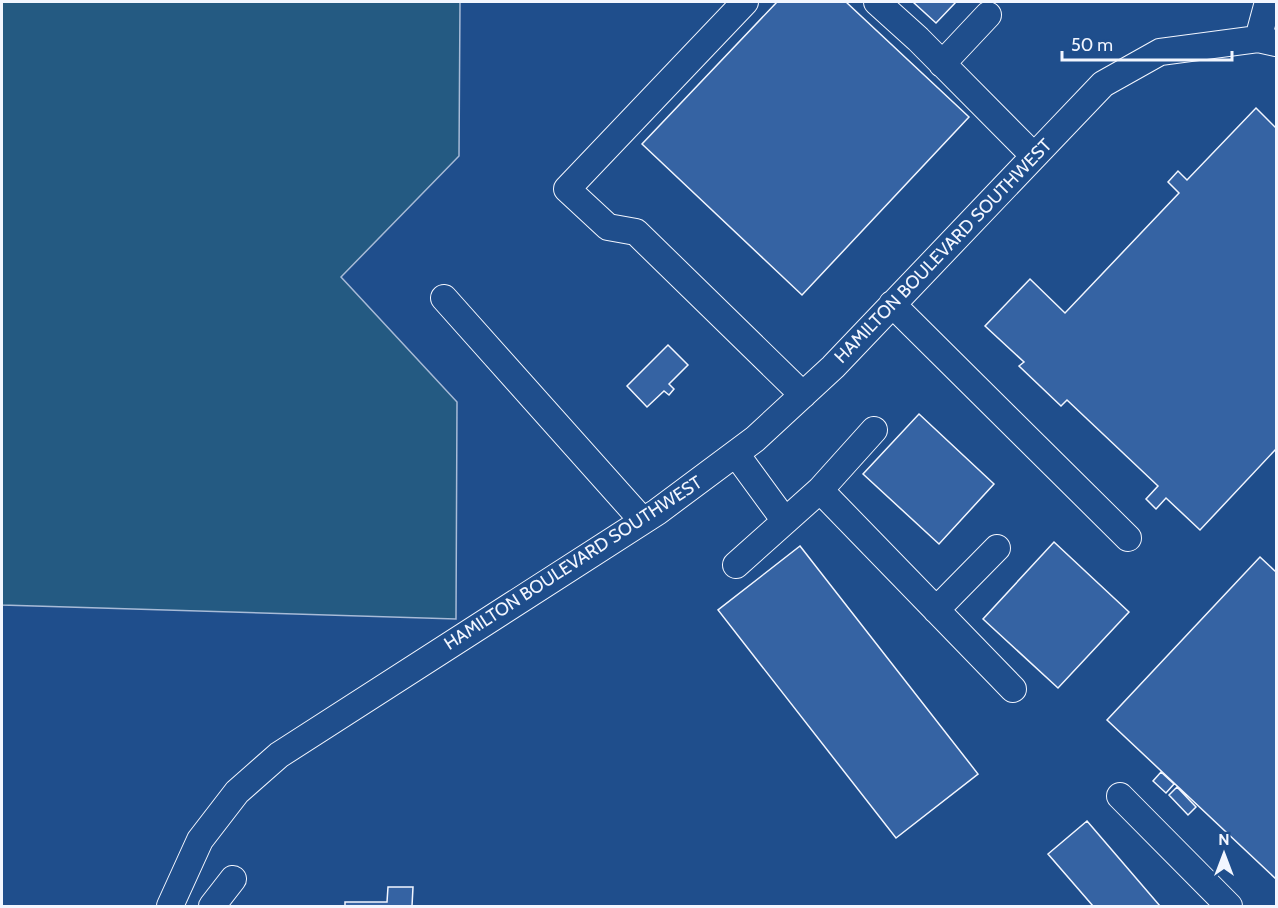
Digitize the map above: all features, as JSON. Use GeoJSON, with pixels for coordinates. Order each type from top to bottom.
{"type":"FeatureCollection","features":[{"type":"Feature","properties":{"kind":"street"},"geometry":{"type":"LineString","coordinates":[[746,2],[567,189],[608,227],[636,232],[803,395]]}},
{"type":"Feature","properties":{"kind":"street"},"geometry":{"type":"LineString","coordinates":[[877,2],[1034,156]]}},
{"type":"Feature","properties":{"kind":"street"},"geometry":{"type":"LineString","coordinates":[[1267,41],[1268,2]]}},
{"type":"Feature","properties":{"kind":"street"},"geometry":{"type":"LineString","coordinates":[[942,64],[988,15]]}},
{"type":"Feature","properties":{"kind":"street","name":"HAMILTON BOULEVARD SOUTHWEST"},"geometry":{"type":"LineString","coordinates":[[170,906],[200,840],[237,792],[279,755],[643,521],[755,439],[833,367],[1103,84],[1160,52],[1267,41]]}},
{"type":"Feature","properties":{"kind":"street"},"geometry":{"type":"LineString","coordinates":[[444,298],[643,521]]}},
{"type":"Feature","properties":{"kind":"street"},"geometry":{"type":"LineString","coordinates":[[892,304],[1128,538]]}},
{"type":"Feature","properties":{"kind":"street"},"geometry":{"type":"LineString","coordinates":[[736,565],[820,490],[874,430]]}},
{"type":"Feature","properties":{"kind":"street"},"geometry":{"type":"LineString","coordinates":[[736,454],[785,521]]}},
{"type":"Feature","properties":{"kind":"street"},"geometry":{"type":"LineString","coordinates":[[820,490],[1013,689]]}},
{"type":"Feature","properties":{"kind":"street"},"geometry":{"type":"LineString","coordinates":[[936,610],[998,548]]}},
{"type":"Feature","properties":{"kind":"street"},"geometry":{"type":"LineString","coordinates":[[1120,796],[1229,906]]}},
{"type":"Feature","properties":{"kind":"street"},"geometry":{"type":"LineString","coordinates":[[212,906],[233,879]]}},
{"type":"Feature","properties":{"kind":"shaded area"},"geometry":{"type":"Polygon","coordinates":[[[2,2],[460,2],[459,156],[341,277],[457,402],[456,619],[2,605],[2,2]]]}},
{"type":"Feature","properties":{"kind":"building"},"geometry":{"type":"Polygon","coordinates":[[[777,2],[846,2],[969,117],[802,295],[642,144],[777,2]]]}},
{"type":"Feature","properties":{"kind":"building"},"geometry":{"type":"Polygon","coordinates":[[[913,2],[956,2],[936,23],[913,2]]]}},
{"type":"Feature","properties":{"kind":"building"},"geometry":{"type":"Polygon","coordinates":[[[1256,108],[1276,128],[1276,449],[1200,530],[1166,498],[1156,509],[1146,499],[1158,486],[1067,400],[1061,406],[1019,366],[1024,362],[985,326],[1030,279],[1065,313],[1179,193],[1168,182],[1178,171],[1187,180],[1256,108]]]}},
{"type":"Feature","properties":{"kind":"building"},"geometry":{"type":"Polygon","coordinates":[[[668,345],[688,365],[669,384],[674,389],[669,395],[664,391],[647,407],[627,386],[668,345]]]}},
{"type":"Feature","properties":{"kind":"building"},"geometry":{"type":"Polygon","coordinates":[[[919,414],[994,484],[939,544],[863,474],[919,414]]]}},
{"type":"Feature","properties":{"kind":"building"},"geometry":{"type":"Polygon","coordinates":[[[1054,542],[1129,612],[1058,688],[983,619],[1054,542]]]}},
{"type":"Feature","properties":{"kind":"building"},"geometry":{"type":"Polygon","coordinates":[[[800,546],[978,774],[896,838],[718,610],[800,546]]]}},
{"type":"Feature","properties":{"kind":"building"},"geometry":{"type":"Polygon","coordinates":[[[1260,557],[1276,572],[1276,879],[1107,720],[1260,557]]]}},
{"type":"Feature","properties":{"kind":"building"},"geometry":{"type":"Polygon","coordinates":[[[1161,772],[1174,784],[1166,793],[1153,781],[1161,772]]]}},
{"type":"Feature","properties":{"kind":"building"},"geometry":{"type":"Polygon","coordinates":[[[1177,787],[1196,807],[1188,815],[1169,795],[1177,787]]]}},
{"type":"Feature","properties":{"kind":"building"},"geometry":{"type":"Polygon","coordinates":[[[1087,821],[1160,906],[1093,906],[1048,854],[1087,821]]]}},
{"type":"Feature","properties":{"kind":"building"},"geometry":{"type":"Polygon","coordinates":[[[388,887],[413,887],[412,906],[345,906],[345,902],[387,902],[388,887]]]}}]}
